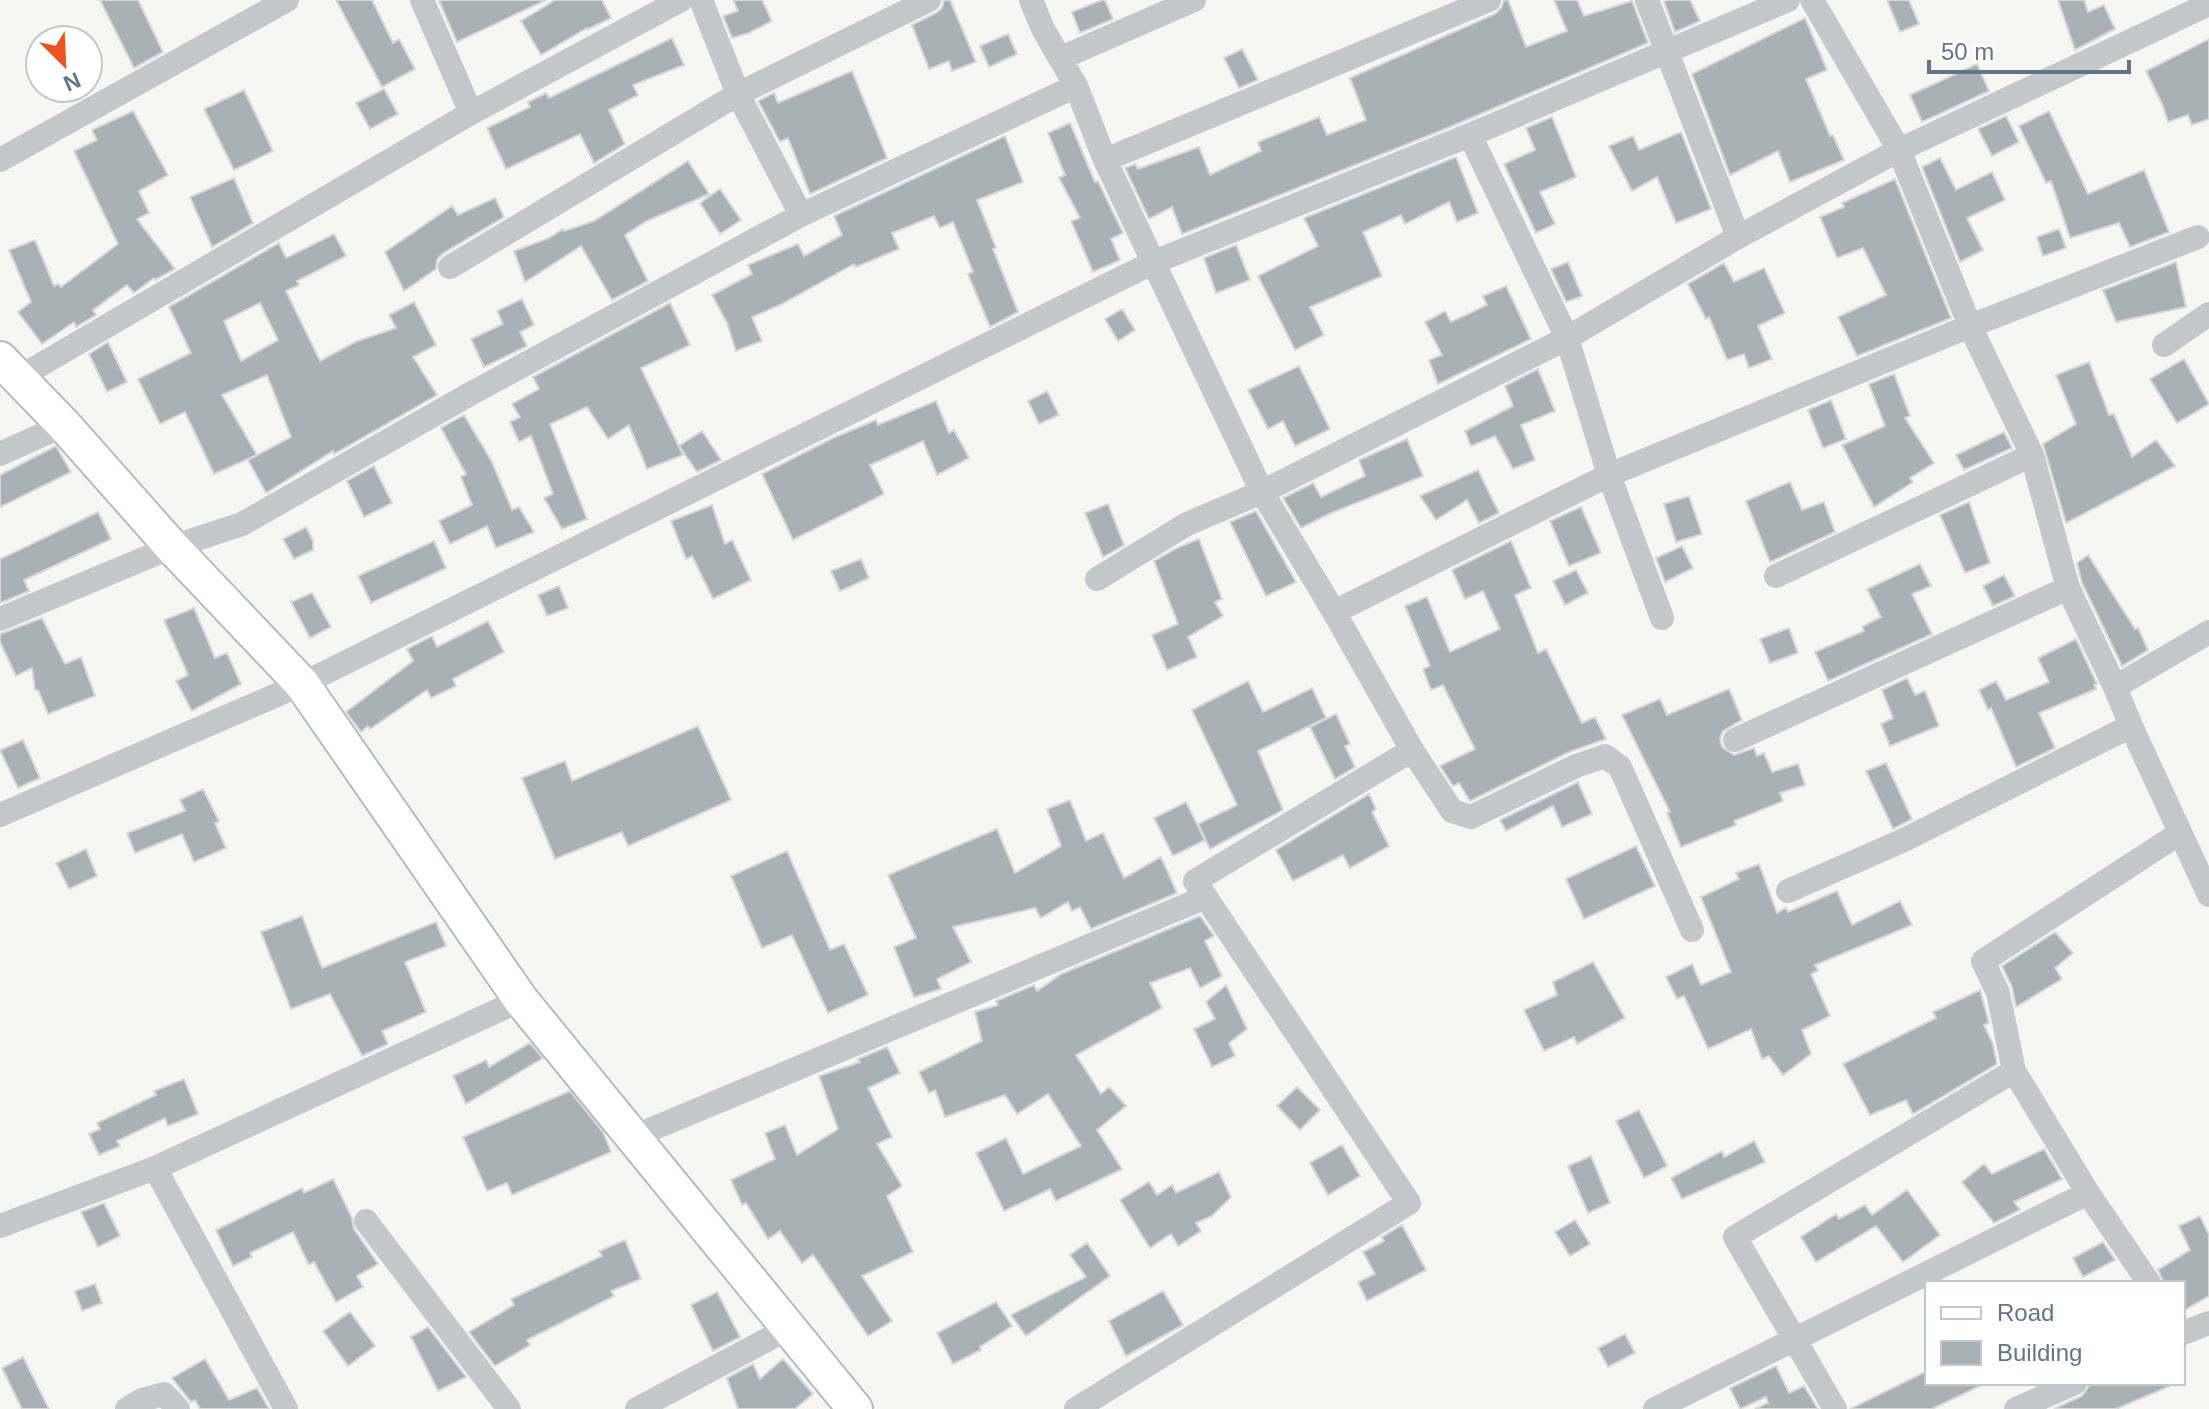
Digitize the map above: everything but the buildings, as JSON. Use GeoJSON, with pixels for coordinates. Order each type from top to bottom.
{"type":"FeatureCollection","features":[{"type":"Feature","properties":{"kind":"street"},"geometry":{"type":"LineString","coordinates":[[0,160],[287,0]]}},
{"type":"Feature","properties":{"kind":"street"},"geometry":{"type":"LineString","coordinates":[[422,0],[471,113]]}},
{"type":"Feature","properties":{"kind":"street"},"geometry":{"type":"LineString","coordinates":[[681,0],[9,368],[302,684],[521,1000],[855,1409]]}},
{"type":"Feature","properties":{"kind":"street"},"geometry":{"type":"LineString","coordinates":[[701,0],[738,94],[801,215]]}},
{"type":"Feature","properties":{"kind":"street"},"geometry":{"type":"LineString","coordinates":[[450,267],[738,94],[929,0]]}},
{"type":"Feature","properties":{"kind":"street"},"geometry":{"type":"LineString","coordinates":[[1031,0],[1043,29],[1076,86],[1105,160],[1262,492],[1412,750],[1452,811],[1471,817],[1576,766],[1605,756],[1620,767],[1692,930]]}},
{"type":"Feature","properties":{"kind":"street"},"geometry":{"type":"LineString","coordinates":[[1061,58],[1194,0]]}},
{"type":"Feature","properties":{"kind":"street"},"geometry":{"type":"LineString","coordinates":[[1105,160],[1489,0]]}},
{"type":"Feature","properties":{"kind":"street"},"geometry":{"type":"LineString","coordinates":[[1647,0],[1738,237]]}},
{"type":"Feature","properties":{"kind":"street"},"geometry":{"type":"LineString","coordinates":[[0,815],[302,684],[1154,262],[1470,135],[1788,0]]}},
{"type":"Feature","properties":{"kind":"street"},"geometry":{"type":"LineString","coordinates":[[1812,0],[1899,150],[1970,326],[2032,455],[2068,588],[2209,895]]}},
{"type":"Feature","properties":{"kind":"street"},"geometry":{"type":"LineString","coordinates":[[1097,579],[1187,524],[1262,492],[1567,338],[1738,237],[1899,150],[2174,10],[2209,4]]}},
{"type":"Feature","properties":{"kind":"street"},"geometry":{"type":"LineString","coordinates":[[0,619],[172,547],[242,524],[470,394],[801,215],[1076,86]]}},
{"type":"Feature","properties":{"kind":"street"},"geometry":{"type":"LineString","coordinates":[[1470,135],[1567,338],[1609,475],[1662,618]]}},
{"type":"Feature","properties":{"kind":"street"},"geometry":{"type":"LineString","coordinates":[[1334,612],[1609,475],[1970,326],[2198,237]]}},
{"type":"Feature","properties":{"kind":"street"},"geometry":{"type":"LineString","coordinates":[[2164,345],[2209,314]]}},
{"type":"Feature","properties":{"kind":"street"},"geometry":{"type":"LineString","coordinates":[[0,454],[64,425]]}},
{"type":"Feature","properties":{"kind":"street"},"geometry":{"type":"LineString","coordinates":[[1776,576],[2032,455]]}},
{"type":"Feature","properties":{"kind":"street"},"geometry":{"type":"LineString","coordinates":[[1735,740],[2068,588]]}},
{"type":"Feature","properties":{"kind":"street"},"geometry":{"type":"LineString","coordinates":[[2115,687],[2209,632]]}},
{"type":"Feature","properties":{"kind":"street"},"geometry":{"type":"LineString","coordinates":[[1788,891],[1904,840],[2131,726]]}},
{"type":"Feature","properties":{"kind":"street"},"geometry":{"type":"LineString","coordinates":[[1076,1409],[1409,1203],[1195,881],[1412,750]]}},
{"type":"Feature","properties":{"kind":"street"},"geometry":{"type":"LineString","coordinates":[[2148,1281],[2088,1193],[2014,1071],[1998,993],[1983,961],[2180,833]]}},
{"type":"Feature","properties":{"kind":"street"},"geometry":{"type":"LineString","coordinates":[[633,1137],[1206,897]]}},
{"type":"Feature","properties":{"kind":"street"},"geometry":{"type":"LineString","coordinates":[[0,1226],[155,1168],[521,1000]]}},
{"type":"Feature","properties":{"kind":"street"},"geometry":{"type":"LineString","coordinates":[[1835,1409],[1735,1237],[2014,1071]]}},
{"type":"Feature","properties":{"kind":"street"},"geometry":{"type":"LineString","coordinates":[[155,1168],[286,1409]]}},
{"type":"Feature","properties":{"kind":"street"},"geometry":{"type":"LineString","coordinates":[[1655,1409],[2088,1193]]}},
{"type":"Feature","properties":{"kind":"street"},"geometry":{"type":"LineString","coordinates":[[366,1221],[509,1409]]}},
{"type":"Feature","properties":{"kind":"street"},"geometry":{"type":"LineString","coordinates":[[2185,1334],[2209,1323]]}},
{"type":"Feature","properties":{"kind":"street"},"geometry":{"type":"LineString","coordinates":[[637,1409],[789,1328]]}},
{"type":"Feature","properties":{"kind":"street"},"geometry":{"type":"LineString","coordinates":[[2016,1409],[2070,1385]]}},
{"type":"Feature","properties":{"kind":"street"},"geometry":{"type":"LineString","coordinates":[[127,1409],[142,1400],[164,1394],[178,1409]]}}]}
